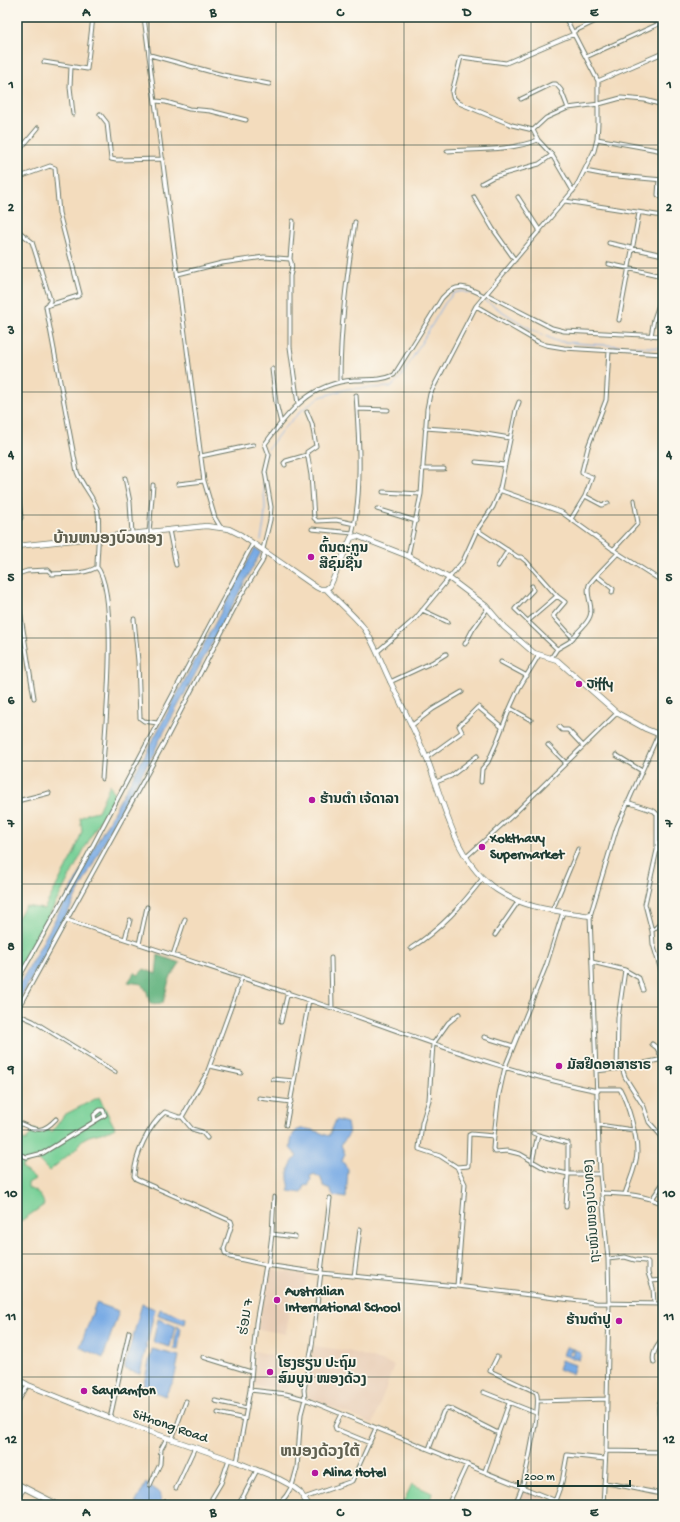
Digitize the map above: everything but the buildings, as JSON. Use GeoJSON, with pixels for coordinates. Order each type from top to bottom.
{"type":"FeatureCollection","features":[{"type":"Feature","properties":{"kind":"main road"},"geometry":{"type":"LineString","coordinates":[[17,1484],[58,1505]]}},
{"type":"Feature","properties":{"kind":"street"},"geometry":{"type":"LineString","coordinates":[[44,62],[87,69],[93,17]]}},
{"type":"Feature","properties":{"kind":"street"},"geometry":{"type":"LineString","coordinates":[[144,17],[204,481],[214,518],[222,528]]}},
{"type":"Feature","properties":{"kind":"street"},"geometry":{"type":"LineString","coordinates":[[408,556],[416,521],[420,494],[427,404],[430,394],[477,304],[540,232],[573,191],[585,171],[594,151],[597,139],[599,104],[598,81],[573,33],[567,17]]}},
{"type":"Feature","properties":{"kind":"street"},"geometry":{"type":"LineString","coordinates":[[573,191],[552,155],[538,140],[533,130],[512,124],[456,101],[452,92],[460,59],[463,56],[506,63],[573,33],[604,17]]}},
{"type":"Feature","properties":{"kind":"street"},"geometry":{"type":"LineString","coordinates":[[586,57],[663,22]]}},
{"type":"Feature","properties":{"kind":"street"},"geometry":{"type":"LineString","coordinates":[[598,81],[663,53]]}},
{"type":"Feature","properties":{"kind":"street"},"geometry":{"type":"LineString","coordinates":[[150,55],[223,75],[269,84]]}},
{"type":"Feature","properties":{"kind":"street"},"geometry":{"type":"LineString","coordinates":[[71,67],[70,87],[73,114]]}},
{"type":"Feature","properties":{"kind":"street"},"geometry":{"type":"LineString","coordinates":[[521,99],[552,84],[556,84],[561,90],[568,108]]}},
{"type":"Feature","properties":{"kind":"street"},"geometry":{"type":"LineString","coordinates":[[533,130],[546,118],[568,108],[599,104],[621,98],[645,100],[663,105]]}},
{"type":"Feature","properties":{"kind":"street"},"geometry":{"type":"LineString","coordinates":[[156,101],[166,102],[189,109],[211,111],[246,120]]}},
{"type":"Feature","properties":{"kind":"street"},"geometry":{"type":"LineString","coordinates":[[100,114],[107,123],[111,159],[163,159]]}},
{"type":"Feature","properties":{"kind":"street"},"geometry":{"type":"LineString","coordinates":[[17,153],[38,128]]}},
{"type":"Feature","properties":{"kind":"street"},"geometry":{"type":"LineString","coordinates":[[597,139],[663,151]]}},
{"type":"Feature","properties":{"kind":"street"},"geometry":{"type":"LineString","coordinates":[[448,151],[506,148],[524,145],[538,140]]}},
{"type":"Feature","properties":{"kind":"street"},"geometry":{"type":"LineString","coordinates":[[482,182],[493,177],[539,164],[552,155]]}},
{"type":"Feature","properties":{"kind":"street"},"geometry":{"type":"LineString","coordinates":[[17,178],[50,166],[54,168],[59,213],[80,294],[78,296],[46,306]]}},
{"type":"Feature","properties":{"kind":"street"},"geometry":{"type":"LineString","coordinates":[[585,171],[606,175],[661,180],[658,195],[663,198]]}},
{"type":"Feature","properties":{"kind":"street"},"geometry":{"type":"LineString","coordinates":[[518,196],[540,232]]}},
{"type":"Feature","properties":{"kind":"street"},"geometry":{"type":"LineString","coordinates":[[474,197],[493,229],[515,260]]}},
{"type":"Feature","properties":{"kind":"street"},"geometry":{"type":"LineString","coordinates":[[565,201],[663,216]]}},
{"type":"Feature","properties":{"kind":"street"},"geometry":{"type":"LineString","coordinates":[[619,320],[630,269],[639,213]]}},
{"type":"Feature","properties":{"kind":"street"},"geometry":{"type":"LineString","coordinates":[[293,221],[290,259],[292,263],[290,276],[290,347],[298,404]]}},
{"type":"Feature","properties":{"kind":"street"},"geometry":{"type":"LineString","coordinates":[[340,382],[340,351],[348,271],[355,222]]}},
{"type":"Feature","properties":{"kind":"street"},"geometry":{"type":"LineString","coordinates":[[17,230],[32,242],[50,299],[46,306],[77,472],[80,481],[98,509],[97,567],[101,571],[104,581],[108,608],[109,685],[102,779]]}},
{"type":"Feature","properties":{"kind":"street"},"geometry":{"type":"LineString","coordinates":[[609,243],[663,256]]}},
{"type":"Feature","properties":{"kind":"street"},"geometry":{"type":"LineString","coordinates":[[178,274],[222,263],[264,257],[290,259]]}},
{"type":"Feature","properties":{"kind":"street"},"geometry":{"type":"LineString","coordinates":[[609,264],[660,277],[661,299],[654,319],[651,336]]}},
{"type":"Feature","properties":{"kind":"street"},"geometry":{"type":"LineString","coordinates":[[17,1010],[163,745],[240,597],[262,562],[271,514],[265,472],[269,455],[266,444],[281,423],[298,404],[320,388],[340,382],[354,380],[386,379],[394,375],[442,298],[452,289],[458,287],[468,288],[552,328],[564,331],[663,336]]}},
{"type":"Feature","properties":{"kind":"street"},"geometry":{"type":"LineString","coordinates":[[477,304],[538,342],[546,345],[564,348],[663,354]]}},
{"type":"Feature","properties":{"kind":"street"},"geometry":{"type":"LineString","coordinates":[[570,519],[585,496],[592,477],[582,473],[582,471],[588,447],[606,400],[609,351]]}},
{"type":"Feature","properties":{"kind":"street"},"geometry":{"type":"LineString","coordinates":[[272,369],[276,403],[281,423]]}},
{"type":"Feature","properties":{"kind":"street"},"geometry":{"type":"LineString","coordinates":[[17,546],[206,526],[222,528],[241,535],[316,587],[326,589],[330,586],[352,535],[355,524],[359,434],[356,395]]}},
{"type":"Feature","properties":{"kind":"street"},"geometry":{"type":"LineString","coordinates":[[377,652],[415,619],[463,561],[477,530],[493,507],[499,490],[519,402]]}},
{"type":"Feature","properties":{"kind":"street"},"geometry":{"type":"LineString","coordinates":[[357,409],[388,410]]}},
{"type":"Feature","properties":{"kind":"street"},"geometry":{"type":"LineString","coordinates":[[307,412],[312,424],[316,446],[307,451],[312,487],[314,518],[318,521],[336,520],[355,524]]}},
{"type":"Feature","properties":{"kind":"street"},"geometry":{"type":"LineString","coordinates":[[425,428],[468,431],[510,438]]}},
{"type":"Feature","properties":{"kind":"street"},"geometry":{"type":"LineString","coordinates":[[201,456],[253,445]]}},
{"type":"Feature","properties":{"kind":"street"},"geometry":{"type":"LineString","coordinates":[[285,465],[284,463],[286,460],[307,455]]}},
{"type":"Feature","properties":{"kind":"street"},"geometry":{"type":"LineString","coordinates":[[476,462],[505,465]]}},
{"type":"Feature","properties":{"kind":"street"},"geometry":{"type":"LineString","coordinates":[[422,469],[444,469]]}},
{"type":"Feature","properties":{"kind":"street"},"geometry":{"type":"LineString","coordinates":[[125,478],[130,502],[132,534]]}},
{"type":"Feature","properties":{"kind":"street"},"geometry":{"type":"LineString","coordinates":[[178,484],[204,481]]}},
{"type":"Feature","properties":{"kind":"street"},"geometry":{"type":"LineString","coordinates":[[149,533],[154,484]]}},
{"type":"Feature","properties":{"kind":"street"},"geometry":{"type":"LineString","coordinates":[[499,490],[561,512],[618,553],[663,582]]}},
{"type":"Feature","properties":{"kind":"street"},"geometry":{"type":"LineString","coordinates":[[383,492],[420,494]]}},
{"type":"Feature","properties":{"kind":"street"},"geometry":{"type":"LineString","coordinates":[[585,496],[602,505],[608,503]]}},
{"type":"Feature","properties":{"kind":"street"},"geometry":{"type":"LineString","coordinates":[[17,521],[21,518],[19,499]]}},
{"type":"Feature","properties":{"kind":"street"},"geometry":{"type":"LineString","coordinates":[[614,550],[638,523],[634,500]]}},
{"type":"Feature","properties":{"kind":"street"},"geometry":{"type":"LineString","coordinates":[[377,509],[416,521]]}},
{"type":"Feature","properties":{"kind":"street"},"geometry":{"type":"LineString","coordinates":[[312,529],[357,536],[408,556],[450,578],[488,608],[504,627],[516,638],[539,655],[557,660],[617,713],[661,735]]}},
{"type":"Feature","properties":{"kind":"street"},"geometry":{"type":"LineString","coordinates":[[169,530],[176,565]]}},
{"type":"Feature","properties":{"kind":"street"},"geometry":{"type":"LineString","coordinates":[[477,530],[526,561],[564,602],[553,616],[573,638]]}},
{"type":"Feature","properties":{"kind":"street"},"geometry":{"type":"LineString","coordinates":[[17,981],[83,864],[253,543]]}},
{"type":"Feature","properties":{"kind":"street"},"geometry":{"type":"LineString","coordinates":[[498,566],[508,550]]}},
{"type":"Feature","properties":{"kind":"street"},"geometry":{"type":"LineString","coordinates":[[551,658],[557,649],[570,642],[588,621],[592,607],[588,587],[589,584],[618,553]]}},
{"type":"Feature","properties":{"kind":"street"},"geometry":{"type":"LineString","coordinates":[[17,581],[18,574],[27,571],[48,570],[52,574],[73,573],[92,571],[97,567]]}},
{"type":"Feature","properties":{"kind":"street"},"geometry":{"type":"LineString","coordinates":[[597,576],[613,589],[612,593]]}},
{"type":"Feature","properties":{"kind":"street"},"geometry":{"type":"LineString","coordinates":[[532,586],[533,590],[516,607],[516,609],[557,649]]}},
{"type":"Feature","properties":{"kind":"street"},"geometry":{"type":"LineString","coordinates":[[326,589],[358,621],[365,630],[377,652],[426,758],[458,843],[466,857],[483,878],[497,890],[518,902],[532,907],[590,916]]}},
{"type":"Feature","properties":{"kind":"street"},"geometry":{"type":"LineString","coordinates":[[17,592],[34,698]]}},
{"type":"Feature","properties":{"kind":"street"},"geometry":{"type":"LineString","coordinates":[[528,621],[557,596]]}},
{"type":"Feature","properties":{"kind":"street"},"geometry":{"type":"LineString","coordinates":[[465,644],[488,608]]}},
{"type":"Feature","properties":{"kind":"street"},"geometry":{"type":"LineString","coordinates":[[422,610],[448,622]]}},
{"type":"Feature","properties":{"kind":"street"},"geometry":{"type":"LineString","coordinates":[[134,619],[138,661],[140,718],[144,721],[157,723]]}},
{"type":"Feature","properties":{"kind":"street"},"geometry":{"type":"LineString","coordinates":[[390,682],[433,662],[446,654]]}},
{"type":"Feature","properties":{"kind":"street"},"geometry":{"type":"LineString","coordinates":[[481,782],[482,769],[488,762],[519,688],[539,655]]}},
{"type":"Feature","properties":{"kind":"street"},"geometry":{"type":"LineString","coordinates":[[501,662],[527,676]]}},
{"type":"Feature","properties":{"kind":"street"},"geometry":{"type":"LineString","coordinates":[[411,726],[433,709],[462,692]]}},
{"type":"Feature","properties":{"kind":"street"},"geometry":{"type":"LineString","coordinates":[[426,758],[462,732],[459,726],[478,707],[502,726]]}},
{"type":"Feature","properties":{"kind":"street"},"geometry":{"type":"LineString","coordinates":[[510,708],[531,720]]}},
{"type":"Feature","properties":{"kind":"street"},"geometry":{"type":"LineString","coordinates":[[466,857],[513,815],[617,713]]}},
{"type":"Feature","properties":{"kind":"street"},"geometry":{"type":"LineString","coordinates":[[559,727],[562,730],[568,730],[583,746]]}},
{"type":"Feature","properties":{"kind":"street","name":"ຖະໜົນໜອງບົວທອງ"},"geometry":{"type":"LineString","coordinates":[[603,1505],[606,1451],[609,1303],[608,1258],[600,1174],[598,1090],[590,916],[616,827],[642,771],[661,735]]}},
{"type":"Feature","properties":{"kind":"street"},"geometry":{"type":"LineString","coordinates":[[548,745],[566,763]]}},
{"type":"Feature","properties":{"kind":"street"},"geometry":{"type":"LineString","coordinates":[[616,755],[642,771]]}},
{"type":"Feature","properties":{"kind":"street"},"geometry":{"type":"LineString","coordinates":[[436,782],[451,776],[477,756]]}},
{"type":"Feature","properties":{"kind":"street"},"geometry":{"type":"LineString","coordinates":[[17,801],[49,793]]}},
{"type":"Feature","properties":{"kind":"street"},"geometry":{"type":"LineString","coordinates":[[628,802],[654,811],[657,814],[657,850],[645,904],[652,931],[653,944],[663,977]]}},
{"type":"Feature","properties":{"kind":"street"},"geometry":{"type":"LineString","coordinates":[[657,850],[663,848]]}},
{"type":"Feature","properties":{"kind":"street"},"geometry":{"type":"LineString","coordinates":[[552,910],[578,849]]}},
{"type":"Feature","properties":{"kind":"street"},"geometry":{"type":"LineString","coordinates":[[411,948],[426,939],[448,920],[483,878]]}},
{"type":"Feature","properties":{"kind":"street"},"geometry":{"type":"LineString","coordinates":[[495,935],[518,902]]}},
{"type":"Feature","properties":{"kind":"street"},"geometry":{"type":"LineString","coordinates":[[139,944],[147,907]]}},
{"type":"Feature","properties":{"kind":"street"},"geometry":{"type":"LineString","coordinates":[[563,912],[546,966],[505,1067],[494,1136],[494,1152],[512,1152],[520,1154],[546,1169],[568,1174],[600,1174]]}},
{"type":"Feature","properties":{"kind":"street"},"geometry":{"type":"LineString","coordinates":[[173,955],[185,919]]}},
{"type":"Feature","properties":{"kind":"street"},"geometry":{"type":"LineString","coordinates":[[67,920],[288,992],[433,1044],[505,1067],[570,1086],[598,1090],[620,1089],[630,1113],[637,1152],[625,1194]]}},
{"type":"Feature","properties":{"kind":"street"},"geometry":{"type":"LineString","coordinates":[[125,939],[130,920]]}},
{"type":"Feature","properties":{"kind":"street"},"geometry":{"type":"LineString","coordinates":[[652,931],[663,921]]}},
{"type":"Feature","properties":{"kind":"street"},"geometry":{"type":"LineString","coordinates":[[331,958],[332,1008]]}},
{"type":"Feature","properties":{"kind":"street"},"geometry":{"type":"LineString","coordinates":[[592,962],[625,970],[639,978],[643,990]]}},
{"type":"Feature","properties":{"kind":"street"},"geometry":{"type":"LineString","coordinates":[[617,1069],[618,1018],[625,970]]}},
{"type":"Feature","properties":{"kind":"street"},"geometry":{"type":"LineString","coordinates":[[182,1117],[210,1066],[242,977]]}},
{"type":"Feature","properties":{"kind":"street"},"geometry":{"type":"LineString","coordinates":[[281,1022],[288,992]]}},
{"type":"Feature","properties":{"kind":"street"},"geometry":{"type":"LineString","coordinates":[[286,1125],[309,1000]]}},
{"type":"Feature","properties":{"kind":"street"},"geometry":{"type":"LineString","coordinates":[[17,1014],[33,1021],[115,1072]]}},
{"type":"Feature","properties":{"kind":"street"},"geometry":{"type":"LineString","coordinates":[[457,1286],[464,1184],[457,1167],[440,1156],[419,1149],[422,1122],[430,1095],[433,1044],[448,1023],[459,1014]]}},
{"type":"Feature","properties":{"kind":"street"},"geometry":{"type":"LineString","coordinates":[[484,1037],[513,1046]]}},
{"type":"Feature","properties":{"kind":"street"},"geometry":{"type":"LineString","coordinates":[[596,1071],[617,1069],[662,1059],[657,1048],[652,1044]]}},
{"type":"Feature","properties":{"kind":"street"},"geometry":{"type":"LineString","coordinates":[[210,1066],[240,1073]]}},
{"type":"Feature","properties":{"kind":"street"},"geometry":{"type":"LineString","coordinates":[[622,1068],[625,1077],[644,1107],[649,1122],[663,1138]]}},
{"type":"Feature","properties":{"kind":"street"},"geometry":{"type":"LineString","coordinates":[[273,1079],[294,1081]]}},
{"type":"Feature","properties":{"kind":"street"},"geometry":{"type":"LineString","coordinates":[[259,1098],[291,1102]]}},
{"type":"Feature","properties":{"kind":"street"},"geometry":{"type":"LineString","coordinates":[[207,1138],[202,1132],[192,1129],[182,1117],[165,1112],[156,1122],[142,1144],[134,1173],[136,1179],[229,1220],[232,1224],[224,1249],[227,1256],[267,1265],[321,1273],[457,1286],[596,1303],[663,1304]]}},
{"type":"Feature","properties":{"kind":"street"},"geometry":{"type":"LineString","coordinates":[[17,1122],[30,1128],[40,1130],[48,1127],[56,1119]]}},
{"type":"Feature","properties":{"kind":"street"},"geometry":{"type":"LineString","coordinates":[[17,1154],[27,1157],[43,1153],[95,1121]]}},
{"type":"Feature","properties":{"kind":"street"},"geometry":{"type":"LineString","coordinates":[[599,1125],[633,1130]]}},
{"type":"Feature","properties":{"kind":"street"},"geometry":{"type":"LineString","coordinates":[[533,1133],[538,1136],[568,1143],[566,1207]]}},
{"type":"Feature","properties":{"kind":"street"},"geometry":{"type":"LineString","coordinates":[[457,1167],[468,1166],[469,1135],[494,1136]]}},
{"type":"Feature","properties":{"kind":"street"},"geometry":{"type":"LineString","coordinates":[[532,1162],[538,1136]]}},
{"type":"Feature","properties":{"kind":"street"},"geometry":{"type":"LineString","coordinates":[[652,1199],[663,1183]]}},
{"type":"Feature","properties":{"kind":"street"},"geometry":{"type":"LineString","coordinates":[[602,1193],[625,1194],[652,1199],[663,1204]]}},
{"type":"Feature","properties":{"kind":"street","name":"ຮ່ອມ 7"},"geometry":{"type":"LineString","coordinates":[[237,1462],[250,1390],[256,1323],[272,1234],[274,1197]]}},
{"type":"Feature","properties":{"kind":"street"},"geometry":{"type":"LineString","coordinates":[[278,1505],[292,1486],[297,1468],[301,1414],[305,1399],[304,1390],[312,1346],[330,1198]]}},
{"type":"Feature","properties":{"kind":"street"},"geometry":{"type":"LineString","coordinates":[[354,1276],[360,1229]]}},
{"type":"Feature","properties":{"kind":"street"},"geometry":{"type":"LineString","coordinates":[[272,1234],[295,1237]]}},
{"type":"Feature","properties":{"kind":"street"},"geometry":{"type":"LineString","coordinates":[[608,1258],[625,1257],[645,1261],[649,1266],[648,1273],[653,1288],[654,1303]]}},
{"type":"Feature","properties":{"kind":"street"},"geometry":{"type":"LineString","coordinates":[[651,1281],[663,1280]]}},
{"type":"Feature","properties":{"kind":"street"},"geometry":{"type":"LineString","coordinates":[[110,1418],[128,1332]]}},
{"type":"Feature","properties":{"kind":"street"},"geometry":{"type":"LineString","coordinates":[[654,1363],[654,1351],[663,1339]]}},
{"type":"Feature","properties":{"kind":"street"},"geometry":{"type":"LineString","coordinates":[[203,1357],[251,1372]]}},
{"type":"Feature","properties":{"kind":"street"},"geometry":{"type":"LineString","coordinates":[[497,1357],[490,1371],[536,1392],[538,1401],[535,1429],[522,1488],[515,1505]]}},
{"type":"Feature","properties":{"kind":"street","name":"Sithong Road"},"geometry":{"type":"LineString","coordinates":[[17,1379],[28,1385],[110,1418],[257,1470],[292,1486],[300,1492],[308,1505]]}},
{"type":"Feature","properties":{"kind":"street"},"geometry":{"type":"LineString","coordinates":[[17,1403],[28,1385]]}},
{"type":"Feature","properties":{"kind":"street"},"geometry":{"type":"LineString","coordinates":[[250,1390],[286,1394],[305,1399],[566,1505]]}},
{"type":"Feature","properties":{"kind":"street"},"geometry":{"type":"LineString","coordinates":[[483,1392],[536,1413]]}},
{"type":"Feature","properties":{"kind":"street"},"geometry":{"type":"LineString","coordinates":[[538,1401],[607,1399]]}},
{"type":"Feature","properties":{"kind":"street"},"geometry":{"type":"LineString","coordinates":[[663,1399],[660,1403],[659,1409],[663,1428]]}},
{"type":"Feature","properties":{"kind":"street"},"geometry":{"type":"LineString","coordinates":[[150,1485],[160,1464],[162,1449],[170,1438],[186,1401]]}},
{"type":"Feature","properties":{"kind":"street"},"geometry":{"type":"LineString","coordinates":[[215,1401],[246,1408]]}},
{"type":"Feature","properties":{"kind":"street"},"geometry":{"type":"LineString","coordinates":[[485,1471],[509,1403]]}},
{"type":"Feature","properties":{"kind":"street"},"geometry":{"type":"LineString","coordinates":[[429,1449],[443,1412],[447,1408],[498,1432]]}},
{"type":"Feature","properties":{"kind":"street"},"geometry":{"type":"LineString","coordinates":[[218,1413],[245,1419]]}},
{"type":"Feature","properties":{"kind":"street"},"geometry":{"type":"LineString","coordinates":[[341,1414],[335,1426],[336,1429],[370,1443]]}},
{"type":"Feature","properties":{"kind":"street"},"geometry":{"type":"LineString","coordinates":[[304,1498],[352,1481],[376,1428]]}},
{"type":"Feature","properties":{"kind":"street"},"geometry":{"type":"LineString","coordinates":[[176,1488],[195,1447]]}},
{"type":"Feature","properties":{"kind":"street"},"geometry":{"type":"LineString","coordinates":[[606,1451],[663,1452]]}},
{"type":"Feature","properties":{"kind":"street"},"geometry":{"type":"LineString","coordinates":[[555,1501],[562,1482],[567,1455],[605,1459]]}},
{"type":"Feature","properties":{"kind":"street"},"geometry":{"type":"LineString","coordinates":[[212,1498],[221,1483],[228,1459]]}},
{"type":"Feature","properties":{"kind":"street"},"geometry":{"type":"LineString","coordinates":[[448,1505],[467,1464]]}},
{"type":"Feature","properties":{"kind":"street"},"geometry":{"type":"LineString","coordinates":[[238,1505],[257,1470]]}},
{"type":"Feature","properties":{"kind":"street"},"geometry":{"type":"LineString","coordinates":[[604,1483],[622,1485],[663,1494]]}},
{"type":"Feature","properties":{"kind":"street"},"geometry":{"type":"LineString","coordinates":[[17,1498],[24,1488]]}},
{"type":"Feature","properties":{"kind":"shaded area","name":"Australian International School"},"geometry":{"type":"Polygon","coordinates":[[[268,1269],[307,1275],[304,1291],[292,1290],[286,1334],[258,1329],[268,1269]]]}},
{"type":"Feature","properties":{"kind":"shaded area"},"geometry":{"type":"Polygon","coordinates":[[[314,1346],[349,1351],[394,1365],[373,1424],[307,1397],[305,1391],[314,1346]]]}},
{"type":"Feature","properties":{"kind":"shaded area","name":"ໂຮງຮຽນ ປະຖົມ ສົມບູນ ໜອງດ້ວງ"},"geometry":{"type":"Polygon","coordinates":[[[255,1351],[288,1359],[287,1390],[252,1385],[255,1351]]]}},
{"type":"Feature","properties":{"kind":"shaded area"},"geometry":{"type":"Polygon","coordinates":[[[522,1487],[566,1505],[515,1505],[522,1487]]]}},
{"type":"Feature","properties":{"kind":"green space"},"geometry":{"type":"Polygon","coordinates":[[[110,784],[115,797],[97,825],[17,976],[17,919],[25,906],[44,909],[75,851],[82,831],[80,818],[89,813],[98,811],[110,784]]]}},
{"type":"Feature","properties":{"kind":"green space"},"geometry":{"type":"Polygon","coordinates":[[[158,955],[180,963],[169,980],[163,1003],[150,1004],[147,992],[142,984],[128,982],[135,972],[138,975],[144,969],[156,974],[158,955]]]}},
{"type":"Feature","properties":{"kind":"green space"},"geometry":{"type":"Polygon","coordinates":[[[99,1097],[115,1128],[88,1136],[77,1148],[49,1171],[35,1157],[21,1167],[35,1179],[28,1183],[28,1188],[39,1194],[44,1205],[21,1221],[17,1216],[17,1137],[26,1141],[34,1129],[41,1133],[46,1129],[52,1132],[64,1115],[99,1097]]]}},
{"type":"Feature","properties":{"kind":"green space"},"geometry":{"type":"Polygon","coordinates":[[[412,1484],[432,1493],[429,1505],[402,1505],[412,1484]]]}},
{"type":"Feature","properties":{"kind":"water"},"geometry":{"type":"Polygon","coordinates":[[[255,548],[261,552],[154,753],[125,802],[54,939],[17,1004],[17,989],[155,736],[255,548]]]}},
{"type":"Feature","properties":{"kind":"water"},"geometry":{"type":"Polygon","coordinates":[[[336,1120],[347,1123],[349,1134],[341,1145],[345,1154],[342,1161],[348,1169],[346,1198],[334,1196],[330,1190],[324,1187],[320,1176],[317,1177],[315,1174],[310,1176],[311,1180],[308,1186],[305,1185],[302,1193],[288,1191],[288,1172],[297,1156],[290,1148],[293,1135],[300,1129],[305,1129],[329,1136],[336,1120]]]}},
{"type":"Feature","properties":{"kind":"water"},"geometry":{"type":"Polygon","coordinates":[[[96,1303],[119,1311],[103,1358],[80,1347],[96,1303]]]}},
{"type":"Feature","properties":{"kind":"water"},"geometry":{"type":"Polygon","coordinates":[[[142,1304],[155,1309],[140,1374],[124,1369],[142,1304]]]}},
{"type":"Feature","properties":{"kind":"water"},"geometry":{"type":"Polygon","coordinates":[[[160,1309],[186,1318],[185,1324],[158,1315],[160,1309]]]}},
{"type":"Feature","properties":{"kind":"water"},"geometry":{"type":"Polygon","coordinates":[[[158,1319],[175,1326],[170,1347],[153,1342],[158,1319]]]}},
{"type":"Feature","properties":{"kind":"water"},"geometry":{"type":"Polygon","coordinates":[[[177,1326],[181,1328],[178,1350],[174,1349],[177,1326]]]}},
{"type":"Feature","properties":{"kind":"water"},"geometry":{"type":"Polygon","coordinates":[[[566,1347],[573,1349],[569,1353],[571,1355],[574,1354],[574,1349],[581,1353],[579,1360],[563,1355],[566,1347]]]}},
{"type":"Feature","properties":{"kind":"water"},"geometry":{"type":"Polygon","coordinates":[[[152,1349],[179,1356],[174,1380],[165,1396],[143,1387],[152,1349]]]}},
{"type":"Feature","properties":{"kind":"water"},"geometry":{"type":"Polygon","coordinates":[[[561,1360],[575,1365],[572,1374],[558,1369],[561,1360]]]}},
{"type":"Feature","properties":{"kind":"water"},"geometry":{"type":"Polygon","coordinates":[[[146,1483],[159,1492],[161,1501],[164,1505],[135,1504],[146,1483]]]}},
{"type":"Feature","properties":{"kind":"waterway"},"geometry":{"type":"LineString","coordinates":[[268,449],[282,430],[302,410],[320,397],[347,389],[391,387],[401,377],[445,303],[454,293],[462,291],[475,294],[525,326],[556,341],[663,348]]}},
{"type":"Feature","properties":{"kind":"waterway"},"geometry":{"type":"LineString","coordinates":[[261,540],[265,512],[262,472],[264,459],[267,452]]}},
{"type":"Feature","properties":{"kind":"place","name":"ຕົ້ນຕະກູນ ສີຊົມຊື່ນ"},"geometry":{"type":"Point","coordinates":[311,557]}},
{"type":"Feature","properties":{"kind":"place","name":"Jiffy"},"geometry":{"type":"Point","coordinates":[579,684]}},
{"type":"Feature","properties":{"kind":"place","name":"ຮ້ານຕຳ ເຈ້ດາລາ"},"geometry":{"type":"Point","coordinates":[312,800]}},
{"type":"Feature","properties":{"kind":"place","name":"Xokthavy Supermarket"},"geometry":{"type":"Point","coordinates":[482,847]}},
{"type":"Feature","properties":{"kind":"place","name":"ມັສຢິດອາສາຮາຣ"},"geometry":{"type":"Point","coordinates":[559,1066]}},
{"type":"Feature","properties":{"kind":"place","name":"Australian International School"},"geometry":{"type":"Point","coordinates":[277,1300]}},
{"type":"Feature","properties":{"kind":"place","name":"ຮ້ານຕຳປູ"},"geometry":{"type":"Point","coordinates":[619,1321]}},
{"type":"Feature","properties":{"kind":"place","name":"ໂຮງຮຽນ ປະຖົມ ສົມບູນ ໜອງດ້ວງ"},"geometry":{"type":"Point","coordinates":[270,1372]}},
{"type":"Feature","properties":{"kind":"place","name":"Saynamfon"},"geometry":{"type":"Point","coordinates":[84,1391]}},
{"type":"Feature","properties":{"kind":"place","name":"Alina Hotel"},"geometry":{"type":"Point","coordinates":[315,1473]}},
{"type":"Feature","properties":{"kind":"district","name":"ບ້ານຫນອງບົວທອງ"},"geometry":{"type":"Point","coordinates":[108,540]}},
{"type":"Feature","properties":{"kind":"district","name":"ຫນອງດ້ວງໃຕ້"},"geometry":{"type":"Point","coordinates":[320,1453]}}]}
